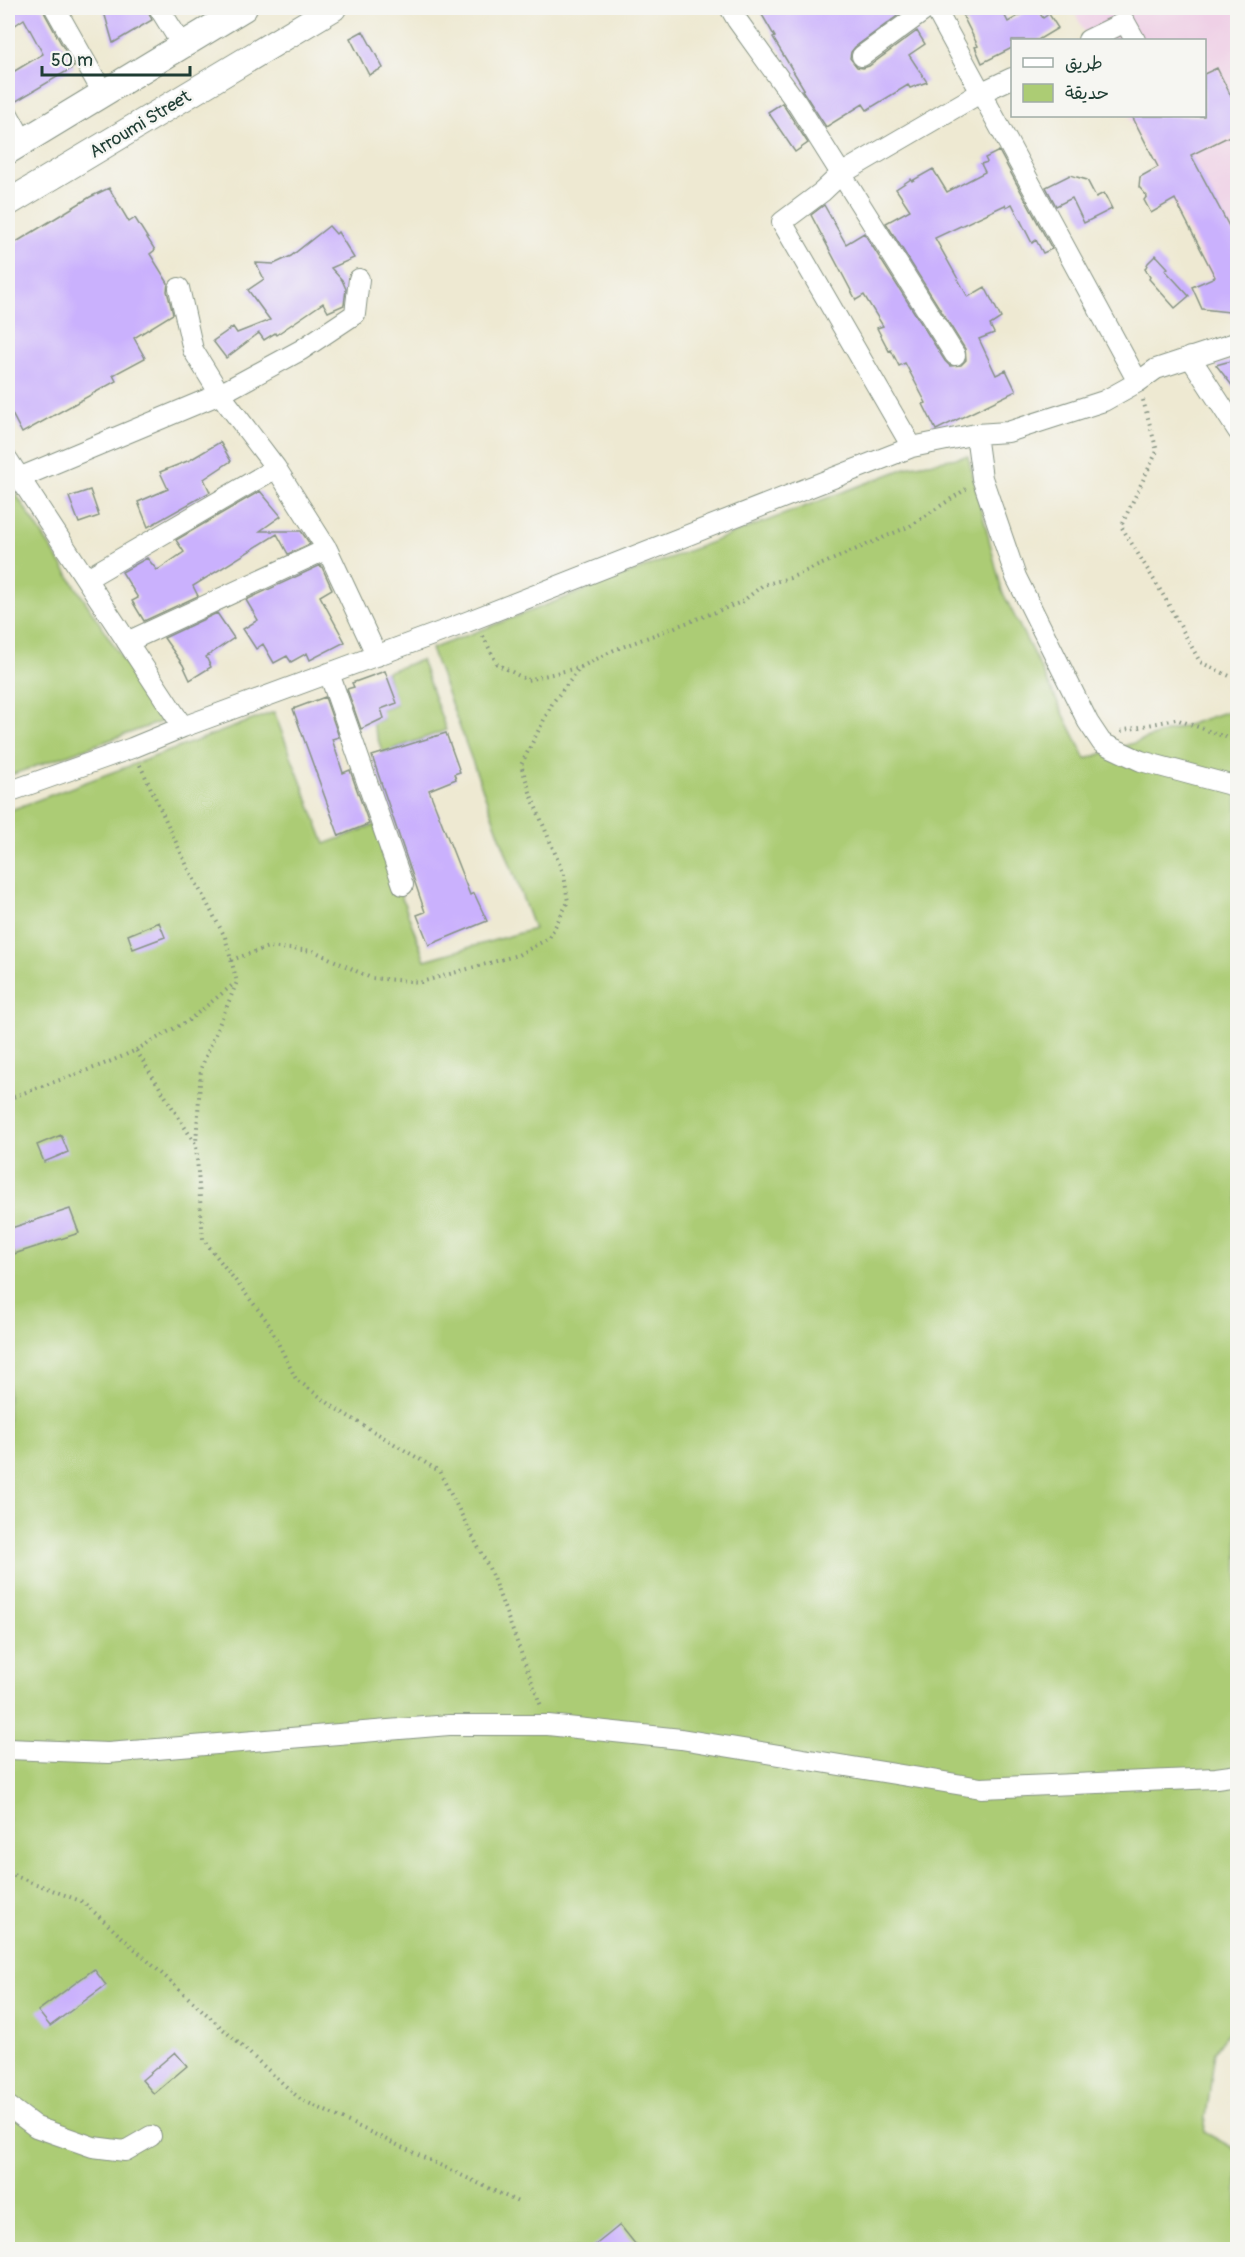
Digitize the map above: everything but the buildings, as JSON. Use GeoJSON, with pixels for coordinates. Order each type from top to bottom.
{"type":"FeatureCollection","features":[{"type":"Feature","properties":{"kind":"main road"},"geometry":{"type":"LineString","coordinates":[[15,146],[244,8]]}},
{"type":"Feature","properties":{"kind":"main road","name":"Arroumi Street"},"geometry":{"type":"LineString","coordinates":[[8,203],[333,8]]}},
{"type":"Feature","properties":{"kind":"street"},"geometry":{"type":"LineString","coordinates":[[55,8],[103,93]]}},
{"type":"Feature","properties":{"kind":"street"},"geometry":{"type":"LineString","coordinates":[[159,8],[182,45]]}},
{"type":"Feature","properties":{"kind":"street"},"geometry":{"type":"LineString","coordinates":[[730,8],[796,102],[955,355]]}},
{"type":"Feature","properties":{"kind":"street"},"geometry":{"type":"LineString","coordinates":[[862,56],[928,8]]}},
{"type":"Feature","properties":{"kind":"street"},"geometry":{"type":"LineString","coordinates":[[936,8],[1138,382]]}},
{"type":"Feature","properties":{"kind":"street"},"geometry":{"type":"LineString","coordinates":[[1090,39],[1125,22],[1134,39]]}},
{"type":"Feature","properties":{"kind":"street"},"geometry":{"type":"LineString","coordinates":[[912,447],[782,222],[842,174],[980,93],[1011,78]]}},
{"type":"Feature","properties":{"kind":"street"},"geometry":{"type":"LineString","coordinates":[[8,114],[15,146]]}},
{"type":"Feature","properties":{"kind":"street"},"geometry":{"type":"LineString","coordinates":[[19,478],[220,394],[301,350],[355,314],[359,279]]}},
{"type":"Feature","properties":{"kind":"street"},"geometry":{"type":"LineString","coordinates":[[179,288],[193,350],[220,394],[276,468],[327,549],[377,656]]}},
{"type":"Feature","properties":{"kind":"street"},"geometry":{"type":"LineString","coordinates":[[8,792],[132,748],[475,619],[912,447],[976,434],[1008,432],[1051,419],[1104,401],[1156,369],[1238,342]]}},
{"type":"Feature","properties":{"kind":"street"},"geometry":{"type":"LineString","coordinates":[[1190,357],[1238,431]]}},
{"type":"Feature","properties":{"kind":"street"},"geometry":{"type":"LineString","coordinates":[[976,434],[982,478],[1016,578],[1088,722],[1102,743],[1141,761],[1238,787]]}},
{"type":"Feature","properties":{"kind":"street"},"geometry":{"type":"LineString","coordinates":[[8,460],[183,727]]}},
{"type":"Feature","properties":{"kind":"street"},"geometry":{"type":"LineString","coordinates":[[86,579],[276,468]]}},
{"type":"Feature","properties":{"kind":"street"},"geometry":{"type":"LineString","coordinates":[[127,642],[327,549]]}},
{"type":"Feature","properties":{"kind":"street"},"geometry":{"type":"LineString","coordinates":[[329,673],[403,885]]}},
{"type":"Feature","properties":{"kind":"street"},"geometry":{"type":"LineString","coordinates":[[8,1749],[108,1753],[449,1725],[548,1725],[681,1739],[981,1788],[1216,1778],[1238,1775]]}},
{"type":"Feature","properties":{"kind":"street"},"geometry":{"type":"LineString","coordinates":[[8,2106],[36,2127],[93,2147],[125,2151],[151,2136]]}},
{"type":"Feature","properties":{"kind":"path"},"geometry":{"type":"LineString","coordinates":[[1138,382],[1157,451],[1121,526],[1166,598],[1200,662],[1238,680]]}},
{"type":"Feature","properties":{"kind":"path"},"geometry":{"type":"LineString","coordinates":[[475,619],[497,664],[527,680],[581,667],[614,650],[742,602],[763,585],[790,578],[910,526],[982,478]]}},
{"type":"Feature","properties":{"kind":"path"},"geometry":{"type":"LineString","coordinates":[[231,960],[268,947],[314,951],[371,978],[421,982],[519,955],[549,938],[568,902],[564,875],[521,765],[553,702],[581,667]]}},
{"type":"Feature","properties":{"kind":"path"},"geometry":{"type":"LineString","coordinates":[[1088,722],[1120,732],[1176,719],[1231,738],[1238,743]]}},
{"type":"Feature","properties":{"kind":"path"},"geometry":{"type":"LineString","coordinates":[[132,748],[188,868],[225,937],[237,982],[201,1068],[196,1145],[203,1239],[267,1321],[296,1379],[335,1408],[439,1471],[490,1570],[548,1725]]}},
{"type":"Feature","properties":{"kind":"path"},"geometry":{"type":"LineString","coordinates":[[8,1099],[53,1081],[104,1065],[136,1050],[189,1020],[237,982]]}},
{"type":"Feature","properties":{"kind":"path"},"geometry":{"type":"LineString","coordinates":[[136,1050],[196,1145]]}},
{"type":"Feature","properties":{"kind":"path"},"geometry":{"type":"LineString","coordinates":[[8,1873],[83,1902],[300,2099],[518,2202]]}},
{"type":"Feature","properties":{"kind":"shaded area"},"geometry":{"type":"Polygon","coordinates":[[[1072,8],[1237,8],[1237,327],[1129,117],[1206,117],[1206,39],[1088,39],[1072,8]]]}},
{"type":"Feature","properties":{"kind":"green space"},"geometry":{"type":"Polygon","coordinates":[[[968,456],[1002,591],[1086,759],[1237,708],[1238,2018],[1215,2051],[1204,2132],[1237,2150],[1237,2249],[8,2250],[8,811],[274,712],[325,844],[375,825],[425,960],[534,929],[431,649],[911,466],[968,456]]]}},
{"type":"Feature","properties":{"kind":"green space"},"geometry":{"type":"Polygon","coordinates":[[[8,482],[163,721],[8,776],[8,482]]]}},
{"type":"Feature","properties":{"kind":"green space"},"geometry":{"type":"Polygon","coordinates":[[[421,660],[446,730],[383,753],[372,723],[383,719],[380,710],[396,704],[386,672],[421,660]]]}}]}
